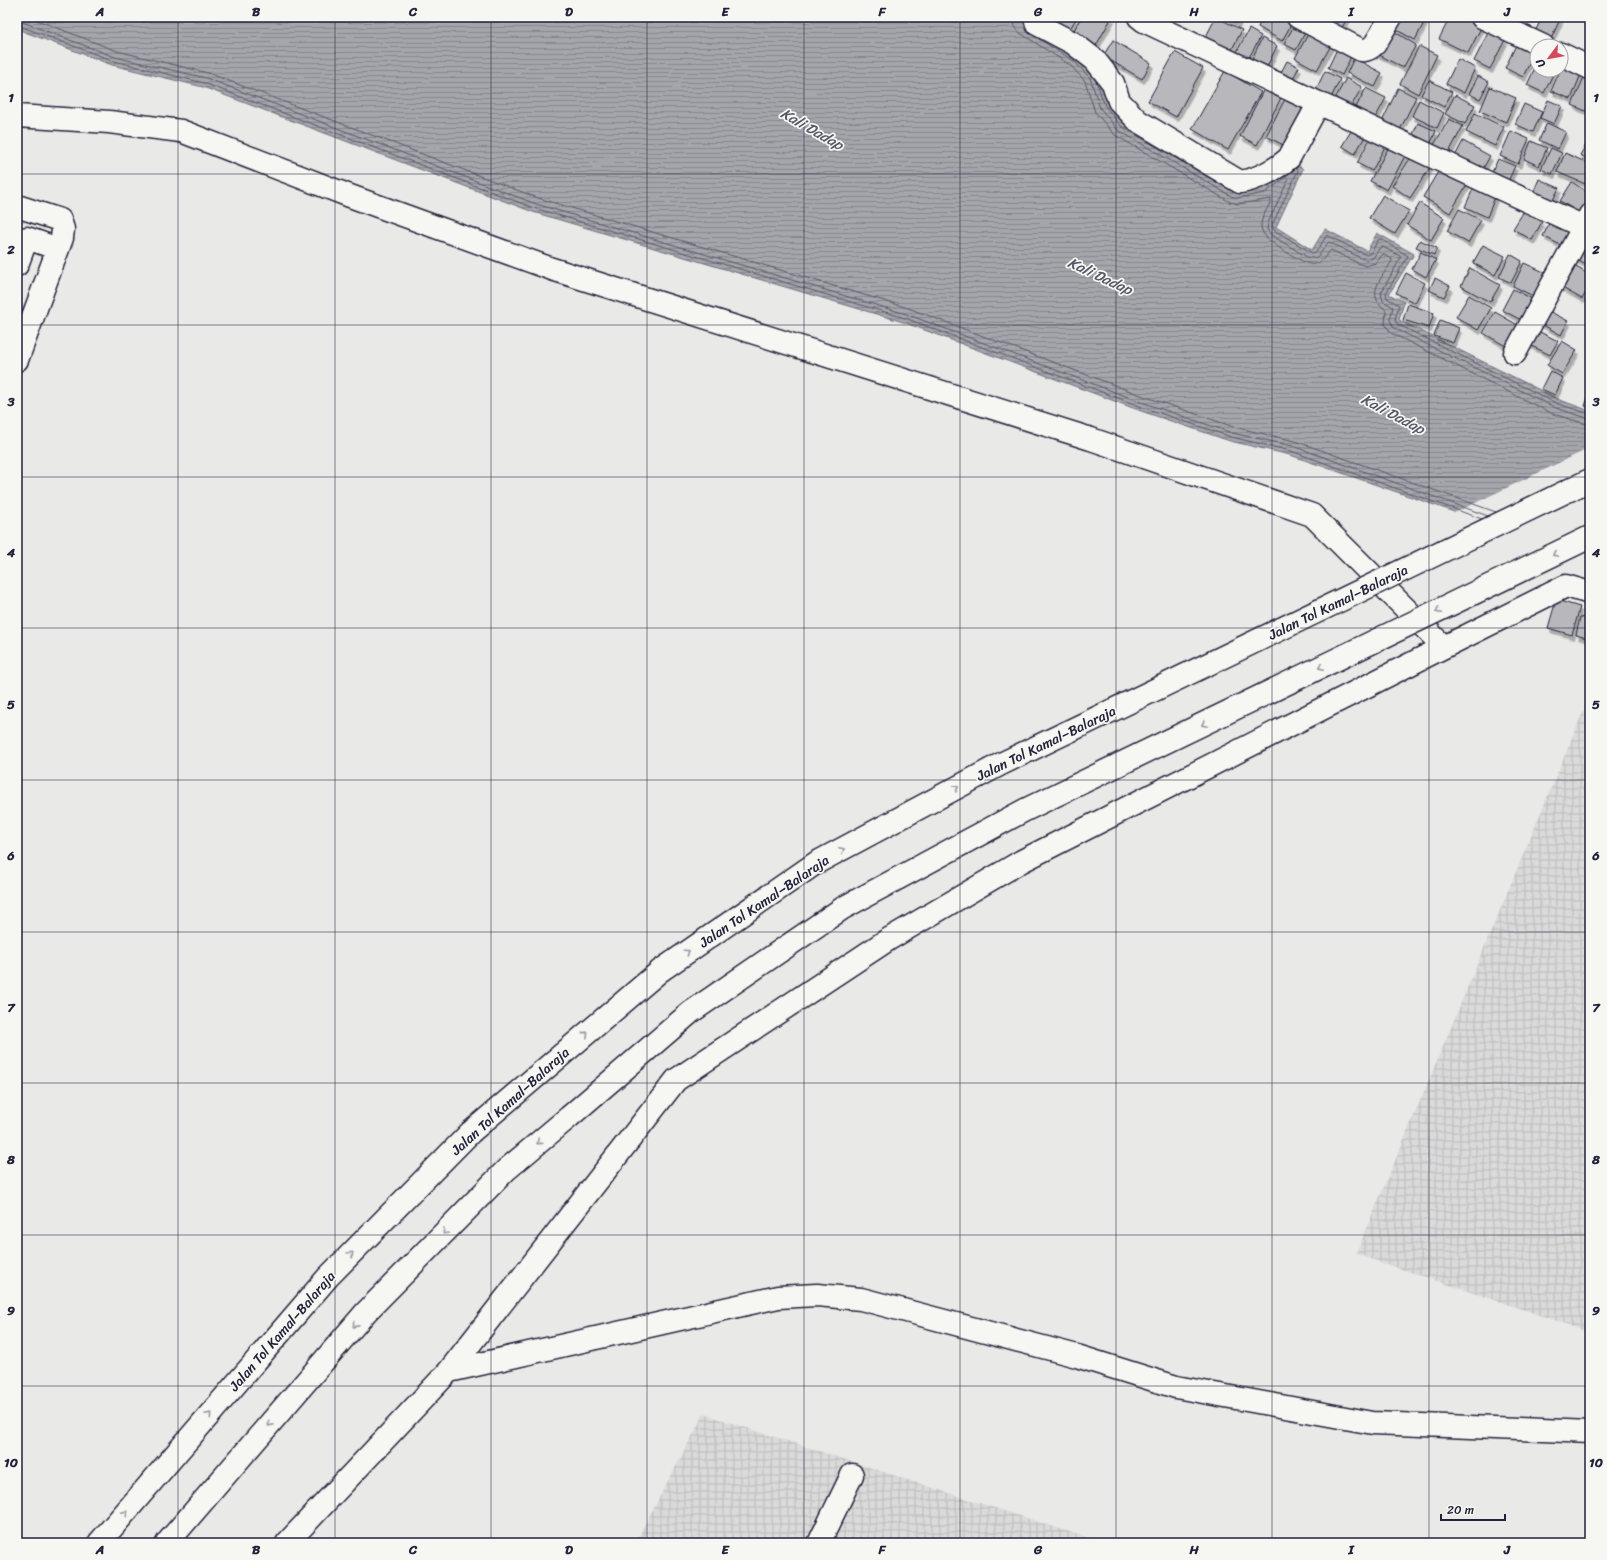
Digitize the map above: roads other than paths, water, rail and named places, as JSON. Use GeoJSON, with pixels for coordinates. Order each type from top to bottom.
{"type":"FeatureCollection","features":[{"type":"Feature","properties":{"kind":"main road"},"geometry":{"type":"LineString","coordinates":[[1037,17],[1036,22],[1038,24],[1073,43],[1095,60],[1113,83],[1119,101],[1138,121],[1240,182],[1262,175],[1285,162],[1289,158],[1319,103]]}},
{"type":"Feature","properties":{"kind":"main road"},"geometry":{"type":"LineString","coordinates":[[1139,17],[1144,21],[1319,103],[1587,221],[1515,353]]}},
{"type":"Feature","properties":{"kind":"main road"},"geometry":{"type":"LineString","coordinates":[[1298,17],[1364,50],[1375,44],[1391,17]]}},
{"type":"Feature","properties":{"kind":"main road"},"geometry":{"type":"LineString","coordinates":[[1482,17],[1529,39]]}},
{"type":"Feature","properties":{"kind":"main road"},"geometry":{"type":"LineString","coordinates":[[1569,58],[1590,68]]}},
{"type":"Feature","properties":{"kind":"main road"},"geometry":{"type":"LineString","coordinates":[[17,116],[109,122],[181,131],[350,196],[552,269],[1092,439],[1312,515],[1444,647]]}},
{"type":"Feature","properties":{"kind":"main road"},"geometry":{"type":"LineString","coordinates":[[17,206],[60,220],[63,229],[58,249],[17,360]]}},
{"type":"Feature","properties":{"kind":"main road"},"geometry":{"type":"LineString","coordinates":[[17,265],[27,238],[58,249]]}},
{"type":"Feature","properties":{"kind":"main road","name":"Jalan Tol Kamal–Balaraja"},"geometry":{"type":"LineString","coordinates":[[99,1543],[328,1277],[471,1132],[660,971],[816,863],[1001,764],[1590,480]]}},
{"type":"Feature","properties":{"kind":"main road"},"geometry":{"type":"LineString","coordinates":[[167,1543],[366,1312],[506,1170],[691,1012],[843,908],[1025,810],[1590,537]]}},
{"type":"Feature","properties":{"kind":"main road"},"geometry":{"type":"LineString","coordinates":[[287,1543],[449,1371],[676,1080],[890,939],[1022,861],[1566,586],[1590,593]]}},
{"type":"Feature","properties":{"kind":"main road"},"geometry":{"type":"LineString","coordinates":[[449,1371],[778,1297],[817,1294],[862,1299],[1077,1356],[1176,1387],[1366,1421],[1590,1432]]}},
{"type":"Feature","properties":{"kind":"main road"},"geometry":{"type":"LineString","coordinates":[[819,1543],[852,1475]]}},
{"type":"Feature","properties":{"kind":"water","name":"Kali Dadap"},"geometry":{"type":"Polygon","coordinates":[[[17,17],[1028,17],[1098,73],[1108,104],[1124,123],[1236,189],[1292,160],[1303,169],[1276,227],[1312,250],[1325,229],[1367,251],[1377,233],[1414,254],[1389,294],[1404,302],[1399,320],[1560,400],[1590,411],[1590,564],[1446,509],[1290,455],[1230,441],[1141,411],[903,322],[533,212],[203,87],[112,65],[17,29],[17,17]]]}}]}
